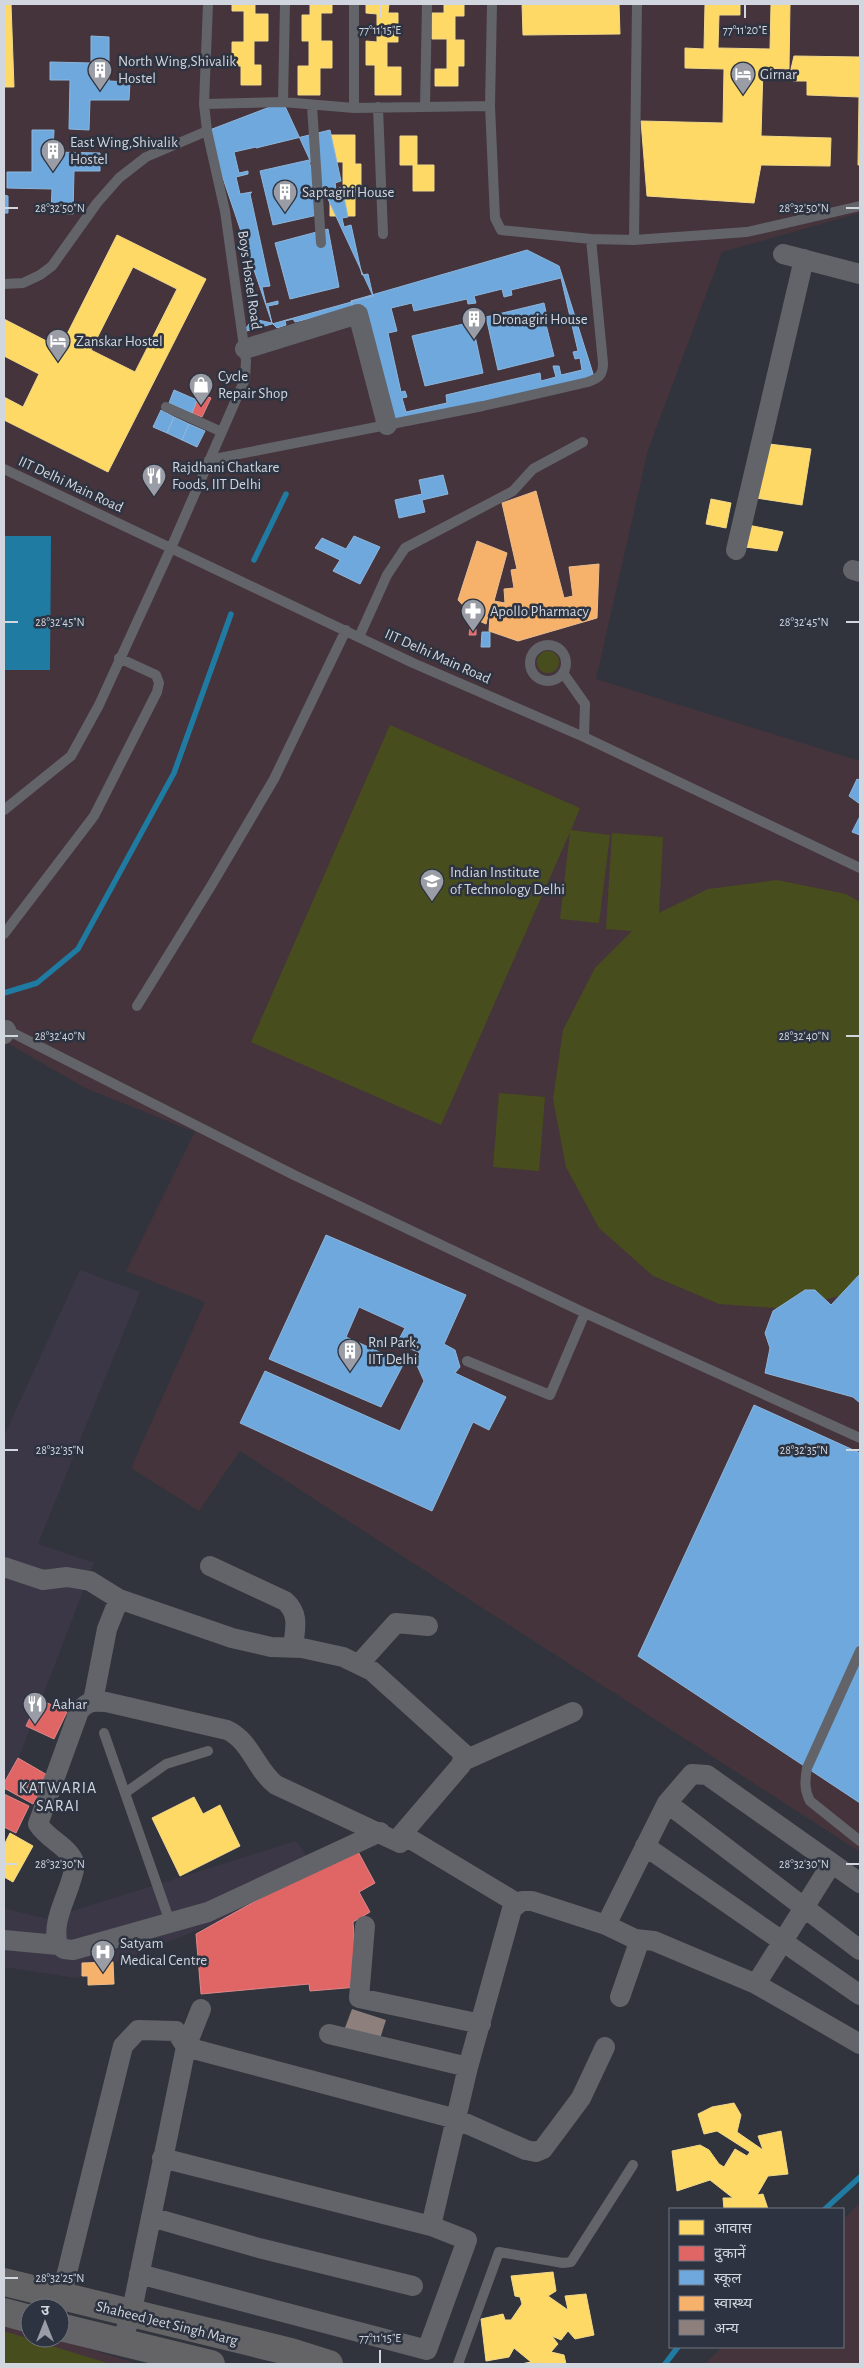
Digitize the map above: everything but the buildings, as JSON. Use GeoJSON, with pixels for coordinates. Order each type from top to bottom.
{"type":"FeatureCollection","features":[{"type":"Feature","properties":{"kind":"main road","name":"Shaheed Jeet Singh Marg"},"geometry":{"type":"LineString","coordinates":[[4,2282],[131,2315],[291,2352],[329,2364]]}},
{"type":"Feature","properties":{"kind":"main road"},"geometry":{"type":"LineString","coordinates":[[4,2312],[20,2316]]}},
{"type":"Feature","properties":{"kind":"main road","name":"Shaheed Jeet Singh Marg"},"geometry":{"type":"LineString","coordinates":[[70,2330],[211,2364]]}},
{"type":"Feature","properties":{"kind":"street"},"geometry":{"type":"LineString","coordinates":[[783,254],[858,270]]}},
{"type":"Feature","properties":{"kind":"street"},"geometry":{"type":"LineString","coordinates":[[736,550],[804,259]]}},
{"type":"Feature","properties":{"kind":"street"},"geometry":{"type":"LineString","coordinates":[[245,349],[358,314],[387,425]]}},
{"type":"Feature","properties":{"kind":"street"},"geometry":{"type":"LineString","coordinates":[[210,1566],[285,1601],[293,1608],[296,1616],[293,1647]]}},
{"type":"Feature","properties":{"kind":"street"},"geometry":{"type":"LineString","coordinates":[[4,1568],[43,1580],[67,1577],[90,1581],[120,1599],[232,1638],[271,1647],[293,1647],[343,1656],[372,1671],[463,1752],[464,1762]]}},
{"type":"Feature","properties":{"kind":"street"},"geometry":{"type":"LineString","coordinates":[[93,1701],[107,1628],[120,1599]]}},
{"type":"Feature","properties":{"kind":"street"},"geometry":{"type":"LineString","coordinates":[[359,1664],[396,1623],[428,1626]]}},
{"type":"Feature","properties":{"kind":"street"},"geometry":{"type":"LineString","coordinates":[[58,1945],[56,1937],[57,1924],[75,1864],[69,1852],[43,1833],[38,1824],[79,1711],[86,1703],[93,1701],[227,1730],[239,1736],[268,1779],[276,1785],[400,1843],[402,1834],[464,1762],[573,1712]]}},
{"type":"Feature","properties":{"kind":"street"},"geometry":{"type":"LineString","coordinates":[[606,1925],[667,1804],[692,1774],[707,1775],[860,1883]]}},
{"type":"Feature","properties":{"kind":"street"},"geometry":{"type":"LineString","coordinates":[[667,1804],[860,1950]]}},
{"type":"Feature","properties":{"kind":"street"},"geometry":{"type":"LineString","coordinates":[[4,1940],[58,1945],[64,1949],[73,1950],[208,1912],[380,1832]]}},
{"type":"Feature","properties":{"kind":"street"},"geometry":{"type":"LineString","coordinates":[[402,1834],[517,1903]]}},
{"type":"Feature","properties":{"kind":"street"},"geometry":{"type":"LineString","coordinates":[[645,1846],[860,1995]]}},
{"type":"Feature","properties":{"kind":"street"},"geometry":{"type":"LineString","coordinates":[[756,1984],[832,1862]]}},
{"type":"Feature","properties":{"kind":"street"},"geometry":{"type":"LineString","coordinates":[[431,2226],[468,2067],[508,1917],[517,1903],[532,1901],[606,1925],[635,1939],[654,1942],[756,1984],[860,2044]]}},
{"type":"Feature","properties":{"kind":"street"},"geometry":{"type":"LineString","coordinates":[[365,1926],[359,1998],[481,2024]]}},
{"type":"Feature","properties":{"kind":"street"},"geometry":{"type":"LineString","coordinates":[[620,1997],[638,1945],[635,1939]]}},
{"type":"Feature","properties":{"kind":"street"},"geometry":{"type":"LineString","coordinates":[[121,2343],[131,2315],[186,2047],[201,2009]]}},
{"type":"Feature","properties":{"kind":"street"},"geometry":{"type":"LineString","coordinates":[[60,2297],[123,2046],[138,2030],[176,2032],[186,2047],[456,2119],[526,2150],[536,2152],[543,2149],[581,2098],[605,2047]]}},
{"type":"Feature","properties":{"kind":"street"},"geometry":{"type":"LineString","coordinates":[[329,2034],[468,2067]]}},
{"type":"Feature","properties":{"kind":"street"},"geometry":{"type":"LineString","coordinates":[[139,2274],[427,2350],[467,2240],[431,2226],[162,2158]]}},
{"type":"Feature","properties":{"kind":"street"},"geometry":{"type":"LineString","coordinates":[[150,2217],[259,2248],[414,2286]]}},
{"type":"Feature","properties":{"kind":"lane","name":"Boys Hostel Road"},"geometry":{"type":"LineString","coordinates":[[4,810],[70,756],[99,705],[171,548],[245,378],[245,349],[225,211],[207,131],[204,104],[208,4]]}},
{"type":"Feature","properties":{"kind":"lane"},"geometry":{"type":"LineString","coordinates":[[283,102],[285,4]]}},
{"type":"Feature","properties":{"kind":"lane"},"geometry":{"type":"LineString","coordinates":[[354,4],[354,108]]}},
{"type":"Feature","properties":{"kind":"lane"},"geometry":{"type":"LineString","coordinates":[[425,107],[427,4]]}},
{"type":"Feature","properties":{"kind":"lane"},"geometry":{"type":"LineString","coordinates":[[492,4],[490,106],[494,218],[497,226],[505,232],[591,239],[634,240],[748,232],[860,206]]}},
{"type":"Feature","properties":{"kind":"lane"},"geometry":{"type":"LineString","coordinates":[[634,240],[637,4]]}},
{"type":"Feature","properties":{"kind":"lane"},"geometry":{"type":"LineString","coordinates":[[204,104],[283,102],[312,106],[354,108],[490,106]]}},
{"type":"Feature","properties":{"kind":"lane"},"geometry":{"type":"LineString","coordinates":[[312,106],[320,243]]}},
{"type":"Feature","properties":{"kind":"lane"},"geometry":{"type":"LineString","coordinates":[[378,107],[384,234]]}},
{"type":"Feature","properties":{"kind":"lane"},"geometry":{"type":"LineString","coordinates":[[4,284],[23,283],[40,275],[52,266],[108,190],[119,178],[146,157],[207,131]]}},
{"type":"Feature","properties":{"kind":"lane"},"geometry":{"type":"LineString","coordinates":[[209,460],[569,387],[600,377],[603,372],[603,363],[591,239]]}},
{"type":"Feature","properties":{"kind":"lane"},"geometry":{"type":"LineString","coordinates":[[166,408],[222,432]]}},
{"type":"Feature","properties":{"kind":"lane"},"geometry":{"type":"LineString","coordinates":[[359,637],[387,575],[405,548],[513,492],[533,468],[584,442]]}},
{"type":"Feature","properties":{"kind":"lane","name":"IIT Delhi Main Road"},"geometry":{"type":"LineString","coordinates":[[4,469],[359,637],[584,737],[860,868]]}},
{"type":"Feature","properties":{"kind":"lane"},"geometry":{"type":"LineString","coordinates":[[137,1006],[211,886],[274,778],[346,630]]}},
{"type":"Feature","properties":{"kind":"lane"},"geometry":{"type":"LineString","coordinates":[[4,934],[94,816],[157,692],[159,683],[156,675],[119,658]]}},
{"type":"Feature","properties":{"kind":"lane"},"geometry":{"type":"LineString","coordinates":[[564,673],[585,704],[584,737]]}},
{"type":"Feature","properties":{"kind":"lane"},"geometry":{"type":"LineString","coordinates":[[4,1031],[296,1176],[585,1313],[860,1438]]}},
{"type":"Feature","properties":{"kind":"lane"},"geometry":{"type":"LineString","coordinates":[[467,1361],[550,1396],[585,1313]]}},
{"type":"Feature","properties":{"kind":"lane"},"geometry":{"type":"LineString","coordinates":[[860,1651],[807,1768],[805,1781],[806,1793],[810,1801],[860,1841]]}},
{"type":"Feature","properties":{"kind":"lane"},"geometry":{"type":"LineString","coordinates":[[104,1732],[170,1922]]}},
{"type":"Feature","properties":{"kind":"lane"},"geometry":{"type":"LineString","coordinates":[[125,1793],[166,1764],[208,1751]]}},
{"type":"Feature","properties":{"kind":"lane"},"geometry":{"type":"LineString","coordinates":[[458,2364],[499,2252],[563,2263],[571,2262],[634,2165]]}},
{"type":"Feature","properties":{"kind":"shaded area","name":"Indian Institute of Technology Delhi"},"geometry":{"type":"Polygon","coordinates":[[[4,4],[860,4],[860,213],[722,252],[648,450],[596,679],[860,761],[860,1852],[240,1451],[199,1511],[131,1468],[205,1302],[126,1271],[195,1132],[85,1088],[9,1044],[6,1043],[4,1047],[4,4]]]}},
{"type":"Feature","properties":{"kind":"shaded area"},"geometry":{"type":"Polygon","coordinates":[[[80,1270],[140,1292],[38,1544],[94,1563],[4,1796],[4,1436],[80,1270]]]}},
{"type":"Feature","properties":{"kind":"shaded area"},"geometry":{"type":"Polygon","coordinates":[[[296,1841],[324,1881],[76,1978],[4,1967],[4,1908],[47,1919],[296,1841]]]}},
{"type":"Feature","properties":{"kind":"shaded area"},"geometry":{"type":"Polygon","coordinates":[[[860,2202],[860,2364],[705,2364],[721,2348],[844,2348],[844,2219],[860,2202]]]}},
{"type":"Feature","properties":{"kind":"shaded area"},"geometry":{"type":"Polygon","coordinates":[[[4,2323],[20,2328],[20,2348],[70,2348],[70,2343],[138,2364],[4,2364],[4,2323]]]}},
{"type":"Feature","properties":{"kind":"green space"},"geometry":{"type":"Polygon","coordinates":[[[548,651],[556,654],[559,662],[556,670],[548,673],[540,670],[537,662],[540,654],[548,651]]]}},
{"type":"Feature","properties":{"kind":"green space"},"geometry":{"type":"Polygon","coordinates":[[[390,725],[580,808],[571,830],[610,835],[599,923],[560,919],[570,832],[441,1125],[251,1042],[390,725]]]}},
{"type":"Feature","properties":{"kind":"green space"},"geometry":{"type":"Polygon","coordinates":[[[612,833],[663,837],[659,913],[708,889],[777,880],[846,894],[860,902],[860,1290],[791,1309],[719,1304],[653,1276],[599,1228],[566,1167],[553,1099],[563,1030],[595,968],[632,931],[606,929],[612,833]]]}},
{"type":"Feature","properties":{"kind":"green space"},"geometry":{"type":"Polygon","coordinates":[[[499,1093],[545,1097],[539,1171],[493,1167],[499,1093]]]}},
{"type":"Feature","properties":{"kind":"green space"},"geometry":{"type":"Polygon","coordinates":[[[4,2331],[20,2336],[20,2348],[59,2348],[110,2364],[4,2364],[4,2331]]]}},
{"type":"Feature","properties":{"kind":"water"},"geometry":{"type":"Polygon","coordinates":[[[4,536],[51,536],[50,670],[4,670],[4,536]]]}},
{"type":"Feature","properties":{"kind":"waterway"},"geometry":{"type":"LineString","coordinates":[[254,560],[286,494]]}},
{"type":"Feature","properties":{"kind":"waterway"},"geometry":{"type":"LineString","coordinates":[[4,993],[37,983],[78,949],[174,773],[231,614]]}},
{"type":"Feature","properties":{"kind":"waterway"},"geometry":{"type":"LineString","coordinates":[[826,2208],[860,2177]]}},
{"type":"Feature","properties":{"kind":"waterway"},"geometry":{"type":"LineString","coordinates":[[665,2364],[677,2348]]}},
{"type":"Feature","properties":{"kind":"place","name":"North Wing,Shivalik Hostel"},"geometry":{"type":"Point","coordinates":[100,91]}},
{"type":"Feature","properties":{"kind":"place","name":"Girnar"},"geometry":{"type":"Point","coordinates":[743,95]}},
{"type":"Feature","properties":{"kind":"place","name":"East Wing,Shivalik Hostel"},"geometry":{"type":"Point","coordinates":[53,172]}},
{"type":"Feature","properties":{"kind":"place","name":"Saptagiri House"},"geometry":{"type":"Point","coordinates":[285,213]}},
{"type":"Feature","properties":{"kind":"place","name":"Dronagiri House"},"geometry":{"type":"Point","coordinates":[474,340]}},
{"type":"Feature","properties":{"kind":"place","name":"Zanskar Hostel"},"geometry":{"type":"Point","coordinates":[58,362]}},
{"type":"Feature","properties":{"kind":"place","name":"Cycle Repair Shop"},"geometry":{"type":"Point","coordinates":[201,406]}},
{"type":"Feature","properties":{"kind":"place","name":"Rajdhani Chatkare Foods, IIT Delhi"},"geometry":{"type":"Point","coordinates":[154,497]}},
{"type":"Feature","properties":{"kind":"place","name":"Apollo Pharmacy"},"geometry":{"type":"Point","coordinates":[473,632]}},
{"type":"Feature","properties":{"kind":"place","name":"Indian Institute of Technology Delhi"},"geometry":{"type":"Point","coordinates":[432,902]}},
{"type":"Feature","properties":{"kind":"place","name":"RnI Park, IIT Delhi"},"geometry":{"type":"Point","coordinates":[350,1372]}},
{"type":"Feature","properties":{"kind":"place","name":"Aahar"},"geometry":{"type":"Point","coordinates":[35,1725]}},
{"type":"Feature","properties":{"kind":"place","name":"Satyam Medical Centre"},"geometry":{"type":"Point","coordinates":[103,1973]}},
{"type":"Feature","properties":{"kind":"district","name":"KATWARIA SARAI"},"geometry":{"type":"Point","coordinates":[58,1796]}}]}
